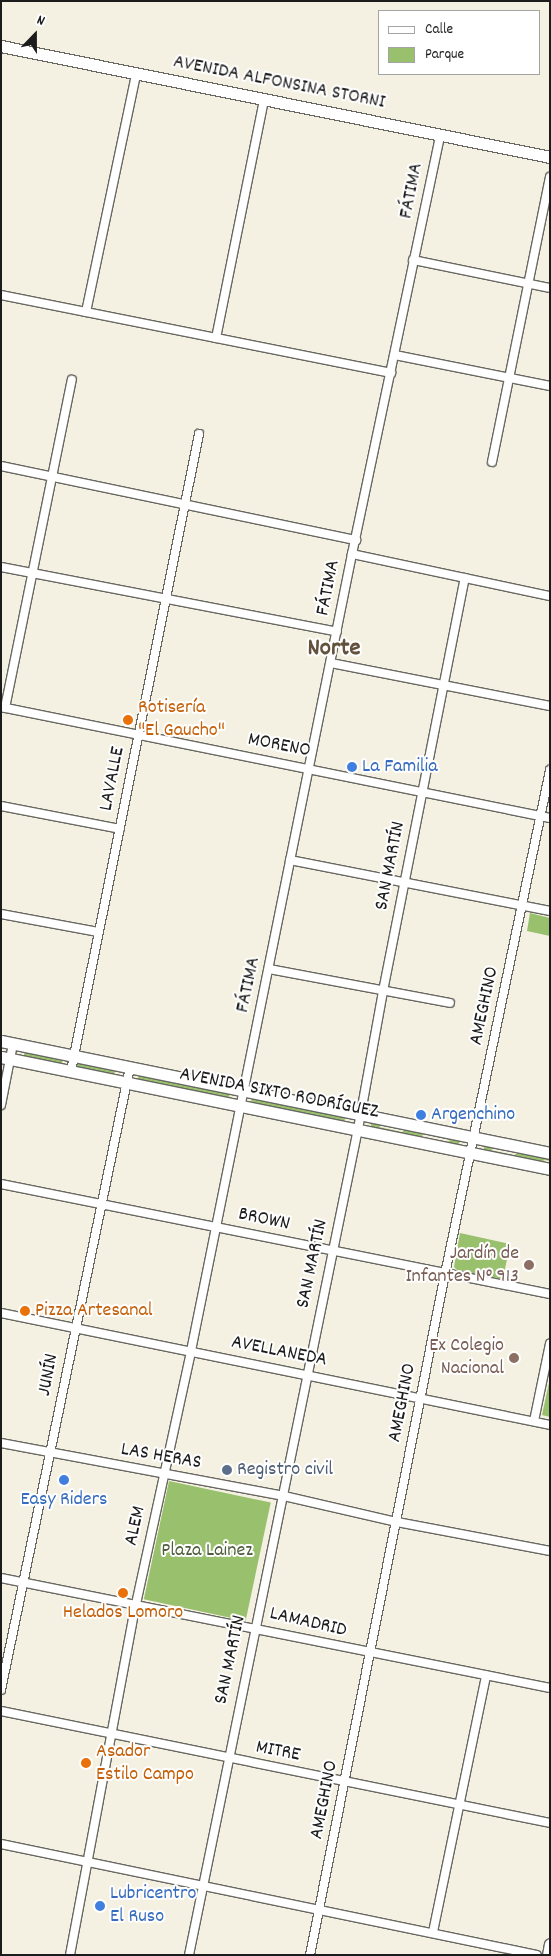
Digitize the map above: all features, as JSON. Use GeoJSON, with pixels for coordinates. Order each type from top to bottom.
{"type":"FeatureCollection","features":[{"type":"Feature","properties":{"kind":"main road","name":"AVENIDA ALFONSINA STORNI"},"geometry":{"type":"LineString","coordinates":[[1,46],[550,157]]}},
{"type":"Feature","properties":{"kind":"main road","name":"AVENIDA SIXTO RODRÍGUEZ"},"geometry":{"type":"LineString","coordinates":[[1,1041],[550,1153]]}},
{"type":"Feature","properties":{"kind":"main road","name":"AVENIDA SIXTO RODRÍGUEZ"},"geometry":{"type":"LineString","coordinates":[[6,1057],[550,1169]]}},
{"type":"Feature","properties":{"kind":"main road"},"geometry":{"type":"LineString","coordinates":[[548,1955],[550,1944]]}},
{"type":"Feature","properties":{"kind":"street"},"geometry":{"type":"LineString","coordinates":[[86,312],[136,74]]}},
{"type":"Feature","properties":{"kind":"street"},"geometry":{"type":"LineString","coordinates":[[216,338],[264,99]]}},
{"type":"Feature","properties":{"kind":"street","name":"FÁTIMA"},"geometry":{"type":"LineString","coordinates":[[241,1106],[352,554],[440,135]]}},
{"type":"Feature","properties":{"kind":"street"},"geometry":{"type":"LineString","coordinates":[[492,462],[550,177]]}},
{"type":"Feature","properties":{"kind":"street"},"geometry":{"type":"LineString","coordinates":[[413,260],[550,288]]}},
{"type":"Feature","properties":{"kind":"street"},"geometry":{"type":"LineString","coordinates":[[1,295],[391,373]]}},
{"type":"Feature","properties":{"kind":"street"},"geometry":{"type":"LineString","coordinates":[[395,356],[550,386]]}},
{"type":"Feature","properties":{"kind":"street"},"geometry":{"type":"LineString","coordinates":[[3,707],[33,573],[72,380]]}},
{"type":"Feature","properties":{"kind":"street","name":"LAVALLE"},"geometry":{"type":"LineString","coordinates":[[71,1071],[199,434]]}},
{"type":"Feature","properties":{"kind":"street"},"geometry":{"type":"LineString","coordinates":[[1,466],[356,540]]}},
{"type":"Feature","properties":{"kind":"street"},"geometry":{"type":"LineString","coordinates":[[352,554],[550,596]]}},
{"type":"Feature","properties":{"kind":"street"},"geometry":{"type":"LineString","coordinates":[[1,567],[337,632]]}},
{"type":"Feature","properties":{"kind":"street","name":"SAN MARTÍN"},"geometry":{"type":"LineString","coordinates":[[189,1955],[254,1627],[284,1496],[358,1129],[383,991],[465,578]]}},
{"type":"Feature","properties":{"kind":"street"},"geometry":{"type":"LineString","coordinates":[[331,663],[550,706]]}},
{"type":"Feature","properties":{"kind":"street","name":"MORENO"},"geometry":{"type":"LineString","coordinates":[[3,707],[550,818]]}},
{"type":"Feature","properties":{"kind":"street","name":"AMEGHINO"},"geometry":{"type":"LineString","coordinates":[[310,1955],[445,1274],[550,770]]}},
{"type":"Feature","properties":{"kind":"street"},"geometry":{"type":"LineString","coordinates":[[1,806],[120,829]]}},
{"type":"Feature","properties":{"kind":"street"},"geometry":{"type":"LineString","coordinates":[[290,860],[550,911]]}},
{"type":"Feature","properties":{"kind":"street"},"geometry":{"type":"LineString","coordinates":[[1,914],[98,932]]}},
{"type":"Feature","properties":{"kind":"street"},"geometry":{"type":"LineString","coordinates":[[269,969],[450,1003]]}},
{"type":"Feature","properties":{"kind":"street"},"geometry":{"type":"LineString","coordinates":[[1,1105],[6,1057],[13,1044]]}},
{"type":"Feature","properties":{"kind":"street","name":"JUNÍN"},"geometry":{"type":"LineString","coordinates":[[1,1690],[130,1067]]}},
{"type":"Feature","properties":{"kind":"street","name":"ALEM"},"geometry":{"type":"LineString","coordinates":[[70,1955],[136,1604],[191,1351],[241,1106]]}},
{"type":"Feature","properties":{"kind":"street","name":"BROWN"},"geometry":{"type":"LineString","coordinates":[[1,1184],[550,1294]]}},
{"type":"Feature","properties":{"kind":"street","name":"AVELLANEDA"},"geometry":{"type":"LineString","coordinates":[[1,1313],[550,1425]]}},
{"type":"Feature","properties":{"kind":"street"},"geometry":{"type":"LineString","coordinates":[[534,1422],[550,1344]]}},
{"type":"Feature","properties":{"kind":"street","name":"LAS HERAS"},"geometry":{"type":"LineString","coordinates":[[1,1443],[284,1496],[397,1522],[550,1552]]}},
{"type":"Feature","properties":{"kind":"street","name":"LAMADRID"},"geometry":{"type":"LineString","coordinates":[[1,1578],[254,1627],[371,1653],[550,1688]]}},
{"type":"Feature","properties":{"kind":"street"},"geometry":{"type":"LineString","coordinates":[[432,1932],[486,1675]]}},
{"type":"Feature","properties":{"kind":"street","name":"MITRE"},"geometry":{"type":"LineString","coordinates":[[1,1712],[550,1823]]}},
{"type":"Feature","properties":{"kind":"street"},"geometry":{"type":"LineString","coordinates":[[1,1844],[319,1908],[537,1955]]}},
{"type":"Feature","properties":{"kind":"green space"},"geometry":{"type":"Polygon","coordinates":[[[530,913],[550,918],[550,936],[527,931],[530,913]]]}},
{"type":"Feature","properties":{"kind":"green space"},"geometry":{"type":"Polygon","coordinates":[[[25,1050],[63,1058],[61,1066],[23,1058],[25,1050]]]}},
{"type":"Feature","properties":{"kind":"green space"},"geometry":{"type":"Polygon","coordinates":[[[78,1061],[115,1068],[114,1076],[76,1069],[78,1061]]]}},
{"type":"Feature","properties":{"kind":"green space"},"geometry":{"type":"Polygon","coordinates":[[[139,1074],[230,1092],[229,1100],[137,1082],[139,1074]]]}},
{"type":"Feature","properties":{"kind":"green space"},"geometry":{"type":"Polygon","coordinates":[[[252,1098],[346,1114],[344,1122],[251,1106],[252,1098]]]}},
{"type":"Feature","properties":{"kind":"green space"},"geometry":{"type":"Polygon","coordinates":[[[372,1120],[384,1123],[379,1127],[402,1132],[409,1128],[461,1138],[458,1147],[445,1144],[450,1140],[424,1134],[418,1139],[370,1129],[372,1120]]]}},
{"type":"Feature","properties":{"kind":"green space"},"geometry":{"type":"Polygon","coordinates":[[[485,1143],[496,1146],[491,1150],[514,1155],[522,1151],[550,1157],[550,1161],[545,1160],[538,1163],[483,1152],[485,1143]]]}},
{"type":"Feature","properties":{"kind":"green space"},"geometry":{"type":"Polygon","coordinates":[[[460,1233],[510,1244],[503,1279],[457,1270],[454,1267],[460,1233]]]}},
{"type":"Feature","properties":{"kind":"green space"},"geometry":{"type":"Polygon","coordinates":[[[550,1378],[550,1417],[542,1415],[550,1378]]]}},
{"type":"Feature","properties":{"kind":"green space","name":"Plaza Lainez"},"geometry":{"type":"Polygon","coordinates":[[[169,1481],[271,1503],[246,1621],[144,1599],[169,1481]]]}},
{"type":"Feature","properties":{"kind":"place","name":"Rotisería \"El Gaucho\""},"geometry":{"type":"Point","coordinates":[128,720]}},
{"type":"Feature","properties":{"kind":"place","name":"La Familia"},"geometry":{"type":"Point","coordinates":[352,767]}},
{"type":"Feature","properties":{"kind":"place","name":"Argenchino"},"geometry":{"type":"Point","coordinates":[421,1115]}},
{"type":"Feature","properties":{"kind":"place","name":"Jardín de Infantes N° 913"},"geometry":{"type":"Point","coordinates":[529,1265]}},
{"type":"Feature","properties":{"kind":"place","name":"Pizza Artesanal"},"geometry":{"type":"Point","coordinates":[25,1311]}},
{"type":"Feature","properties":{"kind":"place","name":"Ex Colegio Nacional"},"geometry":{"type":"Point","coordinates":[514,1358]}},
{"type":"Feature","properties":{"kind":"place","name":"Registro civil"},"geometry":{"type":"Point","coordinates":[227,1470]}},
{"type":"Feature","properties":{"kind":"place","name":"Easy Riders"},"geometry":{"type":"Point","coordinates":[64,1480]}},
{"type":"Feature","properties":{"kind":"place","name":"Helados Lomoro"},"geometry":{"type":"Point","coordinates":[123,1593]}},
{"type":"Feature","properties":{"kind":"place","name":"Asador Estilo Campo"},"geometry":{"type":"Point","coordinates":[86,1763]}},
{"type":"Feature","properties":{"kind":"place","name":"Lubricentro El Ruso"},"geometry":{"type":"Point","coordinates":[100,1906]}},
{"type":"Feature","properties":{"kind":"district","name":"Norte"},"geometry":{"type":"Point","coordinates":[334,649]}}]}
